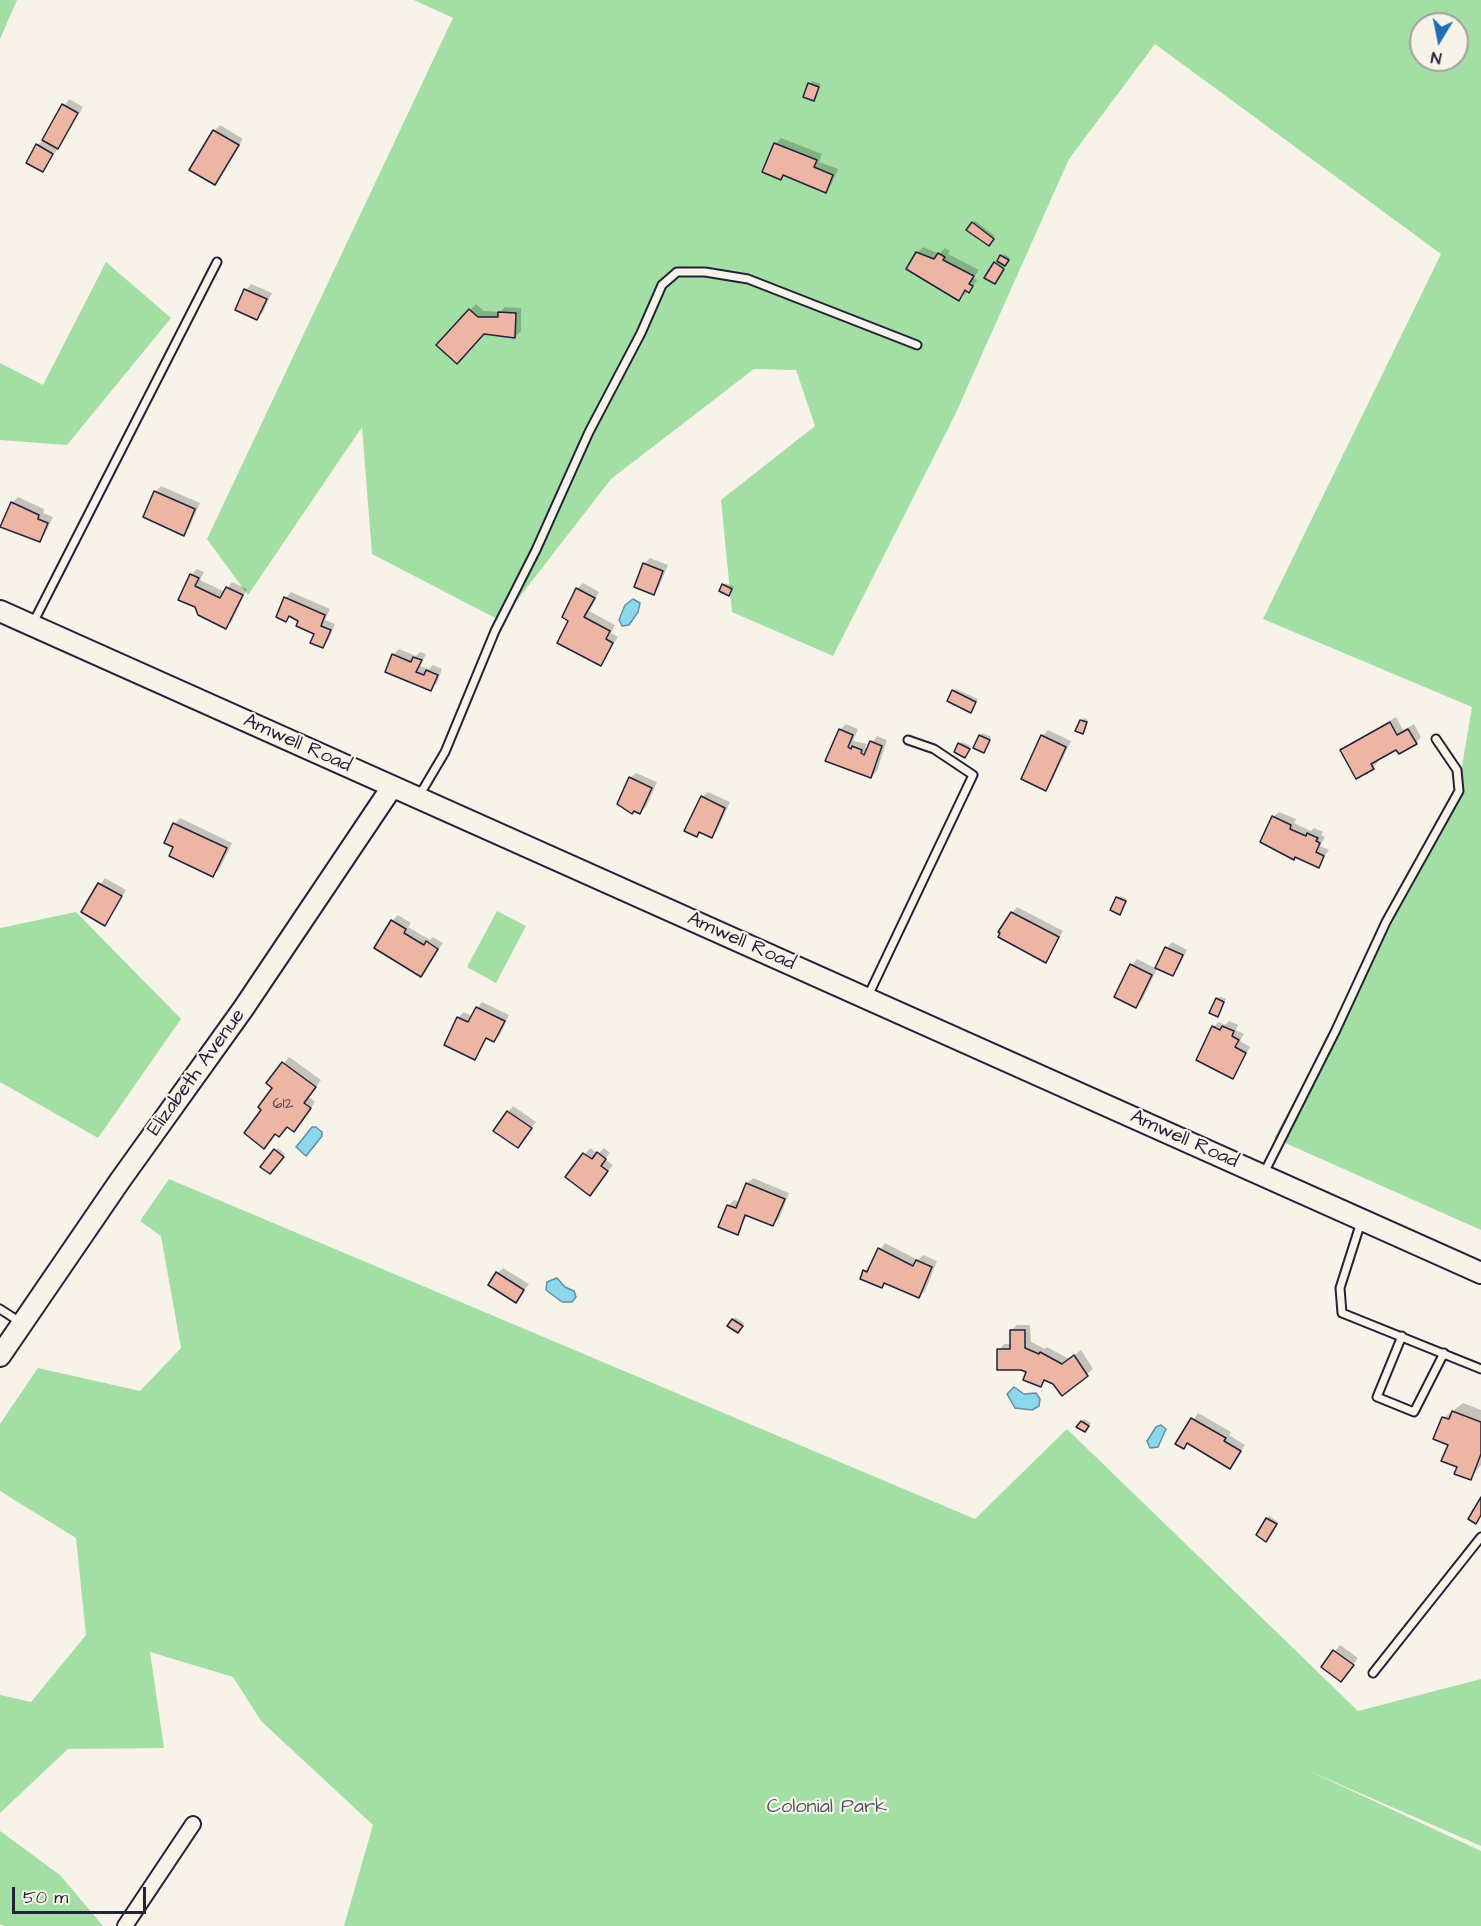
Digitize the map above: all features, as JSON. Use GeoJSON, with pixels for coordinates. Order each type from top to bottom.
{"type":"FeatureCollection","features":[{"type":"Feature","properties":{"kind":"main road","name":"Amwell Road"},"geometry":{"type":"LineString","coordinates":[[0,611],[1481,1273]]}},
{"type":"Feature","properties":{"kind":"main road","name":"Elizabeth Avenue"},"geometry":{"type":"LineString","coordinates":[[0,1356],[118,1182],[243,1010],[392,787]]}},
{"type":"Feature","properties":{"kind":"street"},"geometry":{"type":"LineString","coordinates":[[125,1926],[193,1824]]}},
{"type":"Feature","properties":{"kind":"lane"},"geometry":{"type":"LineString","coordinates":[[32,626],[217,262]]}},
{"type":"Feature","properties":{"kind":"lane"},"geometry":{"type":"LineString","coordinates":[[418,798],[445,752],[495,631],[536,550],[589,432],[641,333],[662,285],[677,272],[705,272],[748,279],[917,345]]}},
{"type":"Feature","properties":{"kind":"lane"},"geometry":{"type":"LineString","coordinates":[[1263,1175],[1335,1032],[1386,922],[1459,791],[1457,770],[1436,739]]}},
{"type":"Feature","properties":{"kind":"lane"},"geometry":{"type":"LineString","coordinates":[[867,998],[973,776],[934,749],[908,740]]}},
{"type":"Feature","properties":{"kind":"lane"},"geometry":{"type":"LineString","coordinates":[[1362,1220],[1340,1288],[1342,1313],[1481,1369]]}},
{"type":"Feature","properties":{"kind":"lane"},"geometry":{"type":"LineString","coordinates":[[0,1309],[22,1323]]}},
{"type":"Feature","properties":{"kind":"lane"},"geometry":{"type":"LineString","coordinates":[[1402,1336],[1377,1397],[1414,1412],[1443,1353]]}},
{"type":"Feature","properties":{"kind":"lane"},"geometry":{"type":"LineString","coordinates":[[1373,1673],[1481,1537]]}},
{"type":"Feature","properties":{"kind":"green space"},"geometry":{"type":"Polygon","coordinates":[[[0,0],[17,0],[0,39],[0,0]]]}},
{"type":"Feature","properties":{"kind":"green space"},"geometry":{"type":"Polygon","coordinates":[[[414,0],[1481,0],[1481,1230],[1274,1138],[1431,852],[1458,790],[1472,707],[1263,619],[1441,254],[1155,44],[1069,159],[954,417],[833,656],[732,612],[721,500],[815,426],[796,370],[754,369],[611,479],[501,621],[372,554],[362,427],[248,595],[207,539],[453,18],[414,0]]]}},
{"type":"Feature","properties":{"kind":"green space"},"geometry":{"type":"Polygon","coordinates":[[[106,262],[171,318],[67,445],[0,440],[0,363],[43,385],[106,262]]]}},
{"type":"Feature","properties":{"kind":"green space"},"geometry":{"type":"Polygon","coordinates":[[[497,911],[526,926],[496,983],[467,967],[497,911]]]}},
{"type":"Feature","properties":{"kind":"green space"},"geometry":{"type":"Polygon","coordinates":[[[76,912],[181,1019],[98,1138],[0,1082],[0,928],[76,912]]]}},
{"type":"Feature","properties":{"kind":"green space","name":"Colonial Park"},"geometry":{"type":"Polygon","coordinates":[[[169,1179],[975,1519],[1067,1429],[1358,1711],[1481,1679],[1481,1846],[1307,1770],[1481,1851],[1481,1926],[344,1926],[373,1825],[261,1721],[233,1677],[150,1652],[164,1748],[68,1749],[0,1813],[0,1695],[31,1702],[86,1635],[76,1538],[0,1491],[0,1424],[38,1368],[140,1391],[181,1348],[161,1236],[140,1221],[169,1179]]]}},
{"type":"Feature","properties":{"kind":"green space"},"geometry":{"type":"Polygon","coordinates":[[[0,1831],[60,1875],[103,1926],[4,1926],[0,1924],[0,1831]]]}},
{"type":"Feature","properties":{"kind":"water"},"geometry":{"type":"Polygon","coordinates":[[[633,599],[640,603],[638,612],[629,625],[622,626],[619,620],[625,605],[633,599]]]}},
{"type":"Feature","properties":{"kind":"water"},"geometry":{"type":"Polygon","coordinates":[[[312,1127],[322,1132],[322,1136],[306,1156],[296,1147],[312,1127]]]}},
{"type":"Feature","properties":{"kind":"water"},"geometry":{"type":"Polygon","coordinates":[[[557,1278],[565,1287],[574,1291],[576,1297],[572,1302],[562,1302],[546,1290],[547,1282],[557,1278]]]}},
{"type":"Feature","properties":{"kind":"water"},"geometry":{"type":"Polygon","coordinates":[[[1014,1387],[1024,1394],[1036,1393],[1040,1399],[1039,1406],[1032,1410],[1015,1408],[1007,1394],[1014,1387]]]}},
{"type":"Feature","properties":{"kind":"water"},"geometry":{"type":"Polygon","coordinates":[[[1161,1425],[1166,1429],[1158,1447],[1150,1448],[1147,1441],[1156,1427],[1161,1425]]]}},
{"type":"Feature","properties":{"kind":"building"},"geometry":{"type":"Polygon","coordinates":[[[808,83],[819,87],[814,101],[803,97],[808,83]]]}},
{"type":"Feature","properties":{"kind":"building"},"geometry":{"type":"Polygon","coordinates":[[[62,104],[78,113],[58,149],[42,140],[62,104]]]}},
{"type":"Feature","properties":{"kind":"building"},"geometry":{"type":"Polygon","coordinates":[[[213,130],[239,145],[215,185],[189,170],[213,130]]]}},
{"type":"Feature","properties":{"kind":"building"},"geometry":{"type":"Polygon","coordinates":[[[774,143],[817,160],[814,167],[833,175],[826,193],[783,175],[781,180],[762,172],[774,143]]]}},
{"type":"Feature","properties":{"kind":"building"},"geometry":{"type":"Polygon","coordinates":[[[36,144],[53,154],[43,172],[26,163],[36,144]]]}},
{"type":"Feature","properties":{"kind":"building"},"geometry":{"type":"Polygon","coordinates":[[[972,222],[994,239],[989,246],[966,230],[972,222]]]}},
{"type":"Feature","properties":{"kind":"building"},"geometry":{"type":"Polygon","coordinates":[[[916,252],[934,259],[938,253],[945,257],[943,260],[974,276],[969,284],[973,286],[969,293],[965,290],[959,301],[906,269],[916,252]]]}},
{"type":"Feature","properties":{"kind":"building"},"geometry":{"type":"Polygon","coordinates":[[[1000,255],[1009,260],[1005,266],[997,261],[1000,255]]]}},
{"type":"Feature","properties":{"kind":"building"},"geometry":{"type":"Polygon","coordinates":[[[994,262],[1004,269],[995,284],[984,278],[994,262]]]}},
{"type":"Feature","properties":{"kind":"building"},"geometry":{"type":"Polygon","coordinates":[[[244,289],[267,299],[257,320],[235,310],[244,289]]]}},
{"type":"Feature","properties":{"kind":"building"},"geometry":{"type":"Polygon","coordinates":[[[469,309],[478,317],[498,317],[498,312],[516,313],[515,338],[484,334],[457,364],[436,345],[469,309]]]}},
{"type":"Feature","properties":{"kind":"building"},"geometry":{"type":"Polygon","coordinates":[[[154,491],[195,509],[184,536],[143,517],[154,491]]]}},
{"type":"Feature","properties":{"kind":"building"},"geometry":{"type":"Polygon","coordinates":[[[11,502],[39,515],[38,519],[48,523],[40,542],[0,527],[11,502]]]}},
{"type":"Feature","properties":{"kind":"building"},"geometry":{"type":"Polygon","coordinates":[[[643,563],[663,571],[654,595],[634,587],[643,563]]]}},
{"type":"Feature","properties":{"kind":"building"},"geometry":{"type":"Polygon","coordinates":[[[190,574],[199,578],[195,586],[220,598],[226,587],[243,595],[226,629],[198,615],[195,607],[178,600],[190,574]]]}},
{"type":"Feature","properties":{"kind":"building"},"geometry":{"type":"Polygon","coordinates":[[[722,584],[732,589],[729,596],[719,591],[722,584]]]}},
{"type":"Feature","properties":{"kind":"building"},"geometry":{"type":"Polygon","coordinates":[[[576,588],[595,598],[584,617],[610,631],[606,639],[613,643],[601,666],[557,643],[568,621],[562,617],[576,588]]]}},
{"type":"Feature","properties":{"kind":"building"},"geometry":{"type":"Polygon","coordinates":[[[284,597],[325,615],[321,626],[331,630],[323,648],[310,643],[314,634],[296,626],[298,621],[289,616],[286,622],[276,617],[284,597]]]}},
{"type":"Feature","properties":{"kind":"building"},"geometry":{"type":"Polygon","coordinates":[[[392,654],[411,662],[413,657],[422,660],[416,672],[424,675],[426,670],[438,675],[431,691],[385,672],[392,654]]]}},
{"type":"Feature","properties":{"kind":"building"},"geometry":{"type":"Polygon","coordinates":[[[952,690],[976,702],[971,713],[947,701],[952,690]]]}},
{"type":"Feature","properties":{"kind":"building"},"geometry":{"type":"Polygon","coordinates":[[[1080,720],[1087,722],[1083,734],[1075,731],[1080,720]]]}},
{"type":"Feature","properties":{"kind":"building"},"geometry":{"type":"Polygon","coordinates":[[[1390,722],[1397,735],[1408,729],[1417,744],[1399,754],[1396,750],[1371,764],[1374,769],[1356,779],[1340,750],[1390,722]]]}},
{"type":"Feature","properties":{"kind":"building"},"geometry":{"type":"Polygon","coordinates":[[[839,729],[853,735],[848,747],[851,749],[852,746],[862,750],[861,753],[864,755],[870,741],[882,746],[871,778],[825,761],[839,729]]]}},
{"type":"Feature","properties":{"kind":"building"},"geometry":{"type":"Polygon","coordinates":[[[979,735],[990,740],[984,753],[973,748],[979,735]]]}},
{"type":"Feature","properties":{"kind":"building"},"geometry":{"type":"Polygon","coordinates":[[[1041,735],[1066,747],[1046,791],[1021,779],[1041,735]]]}},
{"type":"Feature","properties":{"kind":"building"},"geometry":{"type":"Polygon","coordinates":[[[958,743],[970,749],[965,758],[954,752],[958,743]]]}},
{"type":"Feature","properties":{"kind":"building"},"geometry":{"type":"Polygon","coordinates":[[[629,777],[652,788],[640,814],[634,811],[632,814],[617,804],[629,777]]]}},
{"type":"Feature","properties":{"kind":"building"},"geometry":{"type":"Polygon","coordinates":[[[701,796],[725,808],[712,838],[699,832],[697,837],[684,831],[701,796]]]}},
{"type":"Feature","properties":{"kind":"building"},"geometry":{"type":"Polygon","coordinates":[[[1272,816],[1291,825],[1290,829],[1318,838],[1316,841],[1320,843],[1316,852],[1324,856],[1319,868],[1295,857],[1294,860],[1260,842],[1272,816]]]}},
{"type":"Feature","properties":{"kind":"building"},"geometry":{"type":"Polygon","coordinates":[[[173,823],[227,848],[213,877],[169,856],[173,847],[164,843],[173,823]]]}},
{"type":"Feature","properties":{"kind":"building"},"geometry":{"type":"Polygon","coordinates":[[[98,883],[122,896],[105,926],[81,912],[98,883]]]}},
{"type":"Feature","properties":{"kind":"building"},"geometry":{"type":"Polygon","coordinates":[[[1116,897],[1126,901],[1120,915],[1110,910],[1116,897]]]}},
{"type":"Feature","properties":{"kind":"building"},"geometry":{"type":"Polygon","coordinates":[[[1011,912],[1059,937],[1046,963],[998,937],[1000,933],[998,932],[1011,912]]]}},
{"type":"Feature","properties":{"kind":"building"},"geometry":{"type":"Polygon","coordinates":[[[391,920],[406,929],[404,933],[424,945],[426,941],[438,949],[421,977],[374,948],[391,920]]]}},
{"type":"Feature","properties":{"kind":"building"},"geometry":{"type":"Polygon","coordinates":[[[1165,947],[1183,955],[1173,976],[1155,968],[1165,947]]]}},
{"type":"Feature","properties":{"kind":"building"},"geometry":{"type":"Polygon","coordinates":[[[1130,964],[1152,975],[1136,1008],[1114,997],[1130,964]]]}},
{"type":"Feature","properties":{"kind":"building"},"geometry":{"type":"Polygon","coordinates":[[[1216,998],[1224,1002],[1218,1017],[1209,1013],[1216,998]]]}},
{"type":"Feature","properties":{"kind":"building"},"geometry":{"type":"Polygon","coordinates":[[[476,1007],[505,1021],[494,1042],[486,1038],[475,1060],[444,1045],[457,1017],[468,1022],[476,1007]]]}},
{"type":"Feature","properties":{"kind":"building"},"geometry":{"type":"Polygon","coordinates":[[[1212,1026],[1220,1030],[1222,1026],[1234,1031],[1232,1036],[1239,1040],[1235,1047],[1246,1053],[1233,1079],[1196,1060],[1212,1026]]]}},
{"type":"Feature","properties":{"kind":"building"},"geometry":{"type":"Polygon","coordinates":[[[282,1062],[316,1087],[304,1103],[311,1108],[294,1132],[287,1127],[279,1137],[275,1134],[264,1149],[244,1133],[261,1110],[258,1107],[272,1088],[266,1083],[282,1062]]]}},
{"type":"Feature","properties":{"kind":"building"},"geometry":{"type":"Polygon","coordinates":[[[507,1111],[532,1128],[518,1148],[493,1131],[507,1111]]]}},
{"type":"Feature","properties":{"kind":"building"},"geometry":{"type":"Polygon","coordinates":[[[274,1149],[284,1157],[270,1174],[260,1167],[274,1149]]]}},
{"type":"Feature","properties":{"kind":"building"},"geometry":{"type":"Polygon","coordinates":[[[597,1152],[606,1159],[601,1166],[608,1171],[590,1196],[565,1177],[583,1153],[592,1159],[597,1152]]]}},
{"type":"Feature","properties":{"kind":"building"},"geometry":{"type":"Polygon","coordinates":[[[746,1183],[785,1199],[773,1226],[745,1215],[738,1235],[718,1227],[727,1205],[736,1208],[746,1183]]]}},
{"type":"Feature","properties":{"kind":"building"},"geometry":{"type":"Polygon","coordinates":[[[878,1248],[913,1266],[916,1260],[932,1267],[919,1298],[884,1283],[882,1288],[860,1279],[863,1270],[867,1272],[878,1248]]]}},
{"type":"Feature","properties":{"kind":"building"},"geometry":{"type":"Polygon","coordinates":[[[496,1272],[524,1290],[516,1303],[488,1285],[496,1272]]]}},
{"type":"Feature","properties":{"kind":"building"},"geometry":{"type":"Polygon","coordinates":[[[732,1319],[743,1326],[738,1333],[727,1326],[732,1319]]]}},
{"type":"Feature","properties":{"kind":"building"},"geometry":{"type":"Polygon","coordinates":[[[1010,1330],[1025,1330],[1025,1348],[1039,1354],[1040,1352],[1062,1364],[1074,1355],[1088,1376],[1062,1396],[1053,1384],[1044,1380],[1041,1387],[1023,1380],[1026,1372],[1021,1370],[997,1370],[997,1349],[1010,1349],[1010,1330]]]}},
{"type":"Feature","properties":{"kind":"building"},"geometry":{"type":"Polygon","coordinates":[[[1452,1411],[1481,1422],[1481,1454],[1471,1480],[1454,1474],[1457,1467],[1441,1461],[1448,1445],[1433,1439],[1442,1417],[1449,1419],[1452,1411]]]}},
{"type":"Feature","properties":{"kind":"building"},"geometry":{"type":"Polygon","coordinates":[[[1191,1418],[1226,1438],[1224,1441],[1241,1451],[1230,1469],[1187,1443],[1184,1449],[1175,1444],[1191,1418]]]}},
{"type":"Feature","properties":{"kind":"building"},"geometry":{"type":"Polygon","coordinates":[[[1081,1421],[1089,1426],[1085,1432],[1076,1427],[1081,1421]]]}},
{"type":"Feature","properties":{"kind":"building"},"geometry":{"type":"Polygon","coordinates":[[[1481,1497],[1481,1515],[1476,1524],[1468,1519],[1481,1497]]]}},
{"type":"Feature","properties":{"kind":"building"},"geometry":{"type":"Polygon","coordinates":[[[1266,1518],[1277,1524],[1266,1542],[1256,1535],[1266,1518]]]}},
{"type":"Feature","properties":{"kind":"building"},"geometry":{"type":"Polygon","coordinates":[[[1333,1650],[1354,1665],[1341,1682],[1321,1667],[1333,1650]]]}}]}
